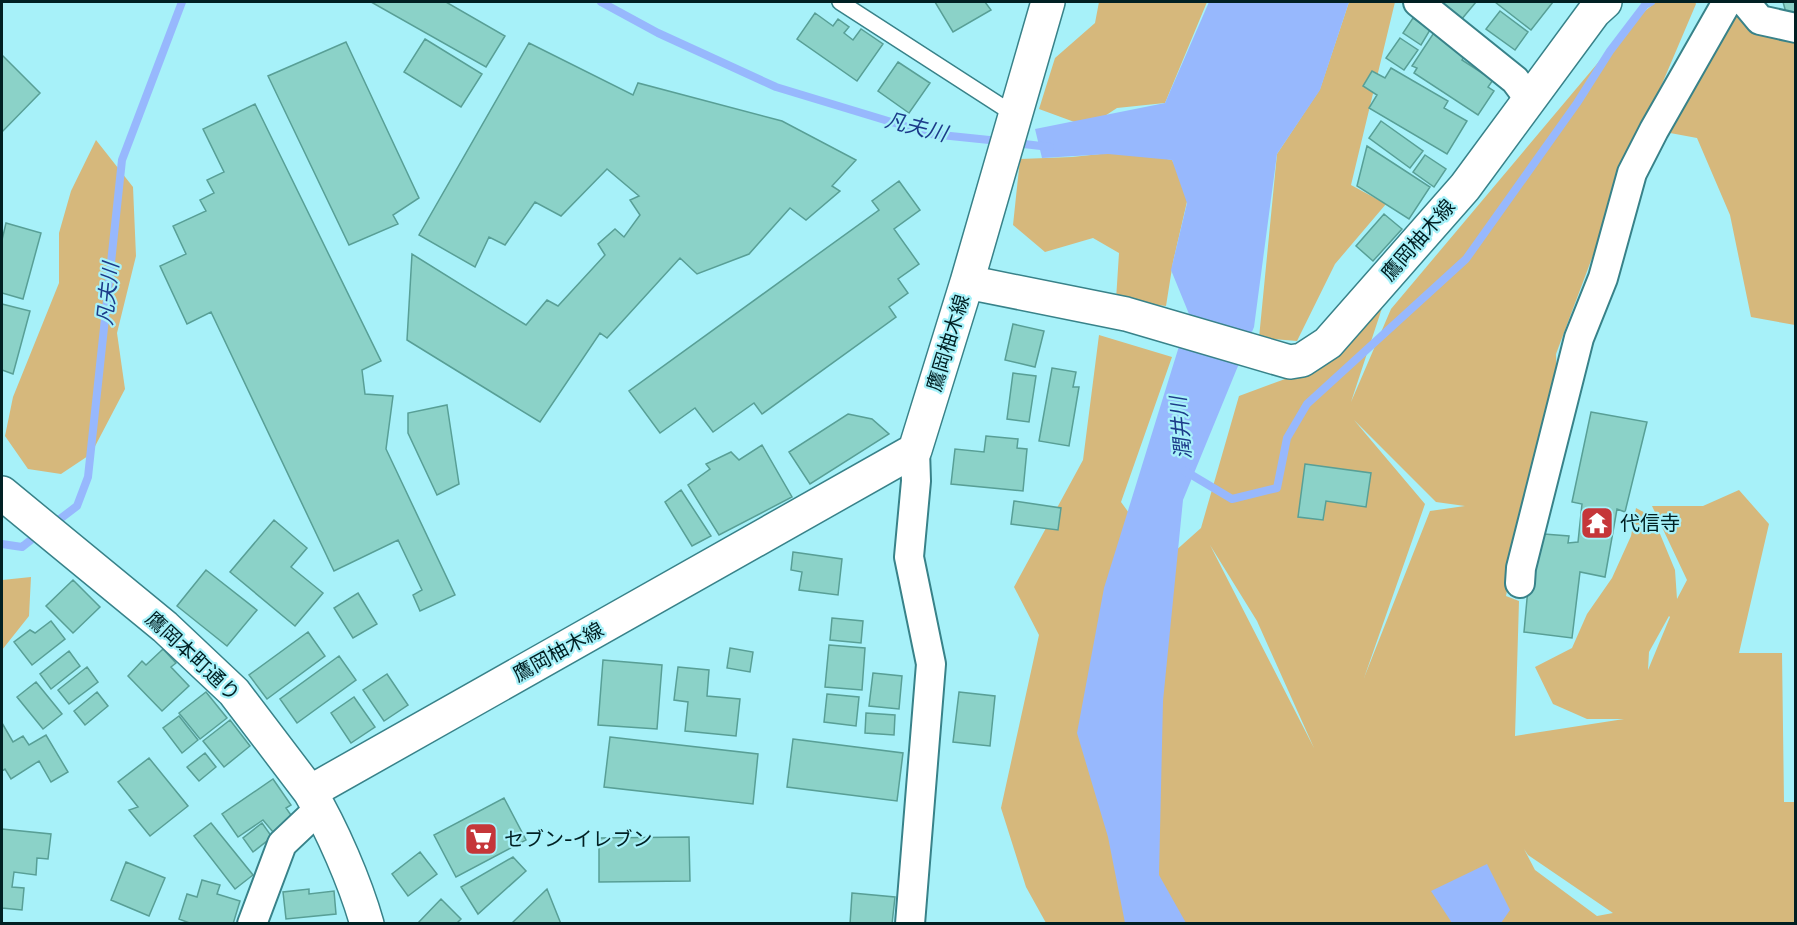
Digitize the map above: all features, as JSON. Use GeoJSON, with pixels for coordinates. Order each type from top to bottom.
{"type":"FeatureCollection","features":[{"type":"Feature","properties":{"kind":"main road"},"geometry":{"type":"LineString","coordinates":[[967,282],[1048,2]]}},
{"type":"Feature","properties":{"kind":"main road","name":"鷹岡柚木線"},"geometry":{"type":"LineString","coordinates":[[315,800],[915,450],[967,282],[1126,314],[1290,362],[1302,360],[1328,343],[1464,188],[1594,12],[1605,2]]}},
{"type":"Feature","properties":{"kind":"main road","name":"鷹岡本町通り"},"geometry":{"type":"LineString","coordinates":[[2,493],[78,558],[165,627],[234,692],[315,800],[360,900],[367,924]]}},
{"type":"Feature","properties":{"kind":"street"},"geometry":{"type":"LineString","coordinates":[[1418,2],[1515,80],[1530,100]]}},
{"type":"Feature","properties":{"kind":"street"},"geometry":{"type":"LineString","coordinates":[[1520,583],[1521,568],[1579,338],[1603,279],[1632,173],[1727,2]]}},
{"type":"Feature","properties":{"kind":"street"},"geometry":{"type":"LineString","coordinates":[[1745,2],[1760,20],[1796,28]]}},
{"type":"Feature","properties":{"kind":"street"},"geometry":{"type":"LineString","coordinates":[[910,924],[931,664],[909,556],[916,482],[915,450]]}},
{"type":"Feature","properties":{"kind":"street"},"geometry":{"type":"LineString","coordinates":[[252,924],[282,844],[315,800]]}},
{"type":"Feature","properties":{"kind":"lane"},"geometry":{"type":"LineString","coordinates":[[840,2],[1014,118]]}},
{"type":"Feature","properties":{"kind":"shaded area"},"geometry":{"type":"Polygon","coordinates":[[[1099,2],[1207,2],[1165,103],[1117,108],[1088,127],[1039,109],[1055,58],[1095,23],[1099,2]]]}},
{"type":"Feature","properties":{"kind":"shaded area"},"geometry":{"type":"Polygon","coordinates":[[[1349,2],[1395,2],[1351,185],[1386,204],[1335,264],[1297,341],[1259,338],[1277,154],[1320,89],[1349,2]]]}},
{"type":"Feature","properties":{"kind":"shaded area"},"geometry":{"type":"Polygon","coordinates":[[[1656,2],[1695,2],[1696,4],[1622,178],[1556,354],[1557,387],[1522,514],[1506,596],[1519,601],[1515,736],[1624,719],[1587,719],[1553,704],[1535,667],[1572,648],[1587,614],[1612,578],[1631,536],[1636,508],[1653,517],[1675,570],[1677,599],[1687,580],[1652,506],[1703,506],[1739,490],[1769,524],[1739,653],[1782,653],[1784,802],[1796,802],[1795,923],[1046,923],[1026,887],[1001,808],[1039,635],[1014,587],[1083,460],[1099,335],[1172,357],[1121,502],[1164,561],[1201,528],[1239,396],[1307,371],[1385,299],[1351,402],[1391,309],[1634,20],[1656,2]],[[1354,420],[1425,504],[1364,678],[1430,511],[1465,506],[1436,502],[1354,420]],[[1210,545],[1314,748],[1257,621],[1210,545]],[[1669,616],[1649,652],[1648,670],[1669,616]],[[1524,849],[1535,870],[1597,916],[1613,913],[1528,855],[1524,849]]]}},
{"type":"Feature","properties":{"kind":"shaded area"},"geometry":{"type":"Polygon","coordinates":[[[1727,2],[1795,38],[1795,325],[1751,317],[1730,215],[1697,138],[1654,130],[1727,2]]]}},
{"type":"Feature","properties":{"kind":"shaded area"},"geometry":{"type":"Polygon","coordinates":[[[96,140],[133,187],[136,256],[117,333],[125,389],[91,454],[61,474],[28,469],[5,436],[13,397],[59,283],[59,233],[71,191],[96,140]]]}},
{"type":"Feature","properties":{"kind":"shaded area"},"geometry":{"type":"Polygon","coordinates":[[[1129,151],[1172,160],[1189,193],[1173,262],[1166,306],[1116,300],[1119,253],[1093,238],[1045,252],[1013,225],[1020,159],[1072,157],[1129,151]]]}},
{"type":"Feature","properties":{"kind":"shaded area"},"geometry":{"type":"Polygon","coordinates":[[[31,577],[29,616],[2,650],[2,580],[31,577]]]}},
{"type":"Feature","properties":{"kind":"water","name":"潤井川"},"geometry":{"type":"Polygon","coordinates":[[[1209,2],[1349,2],[1320,90],[1277,154],[1254,327],[1183,500],[1163,701],[1159,875],[1186,923],[1125,923],[1108,837],[1077,733],[1104,588],[1189,314],[1171,270],[1187,203],[1172,160],[1108,154],[1042,158],[1035,129],[1165,103],[1209,2]]]}},
{"type":"Feature","properties":{"kind":"water"},"geometry":{"type":"Polygon","coordinates":[[[1487,864],[1510,910],[1501,923],[1452,923],[1431,891],[1487,864]]]}},
{"type":"Feature","properties":{"kind":"building"},"geometry":{"type":"Polygon","coordinates":[[[371,2],[446,2],[505,36],[486,67],[371,2]]]}},
{"type":"Feature","properties":{"kind":"building"},"geometry":{"type":"Polygon","coordinates":[[[935,2],[985,2],[991,10],[953,32],[935,2]]]}},
{"type":"Feature","properties":{"kind":"building"},"geometry":{"type":"Polygon","coordinates":[[[1437,2],[1476,2],[1461,20],[1437,2]]]}},
{"type":"Feature","properties":{"kind":"building"},"geometry":{"type":"Polygon","coordinates":[[[1495,2],[1553,2],[1531,30],[1495,2]]]}},
{"type":"Feature","properties":{"kind":"building"},"geometry":{"type":"Polygon","coordinates":[[[1783,2],[1796,2],[1796,14],[1787,16],[1783,2]]]}},
{"type":"Feature","properties":{"kind":"building"},"geometry":{"type":"Polygon","coordinates":[[[1500,11],[1528,32],[1515,50],[1486,29],[1500,11]]]}},
{"type":"Feature","properties":{"kind":"building"},"geometry":{"type":"Polygon","coordinates":[[[815,13],[833,26],[838,19],[849,27],[844,33],[853,40],[861,29],[883,44],[857,81],[797,39],[815,13]]]}},
{"type":"Feature","properties":{"kind":"building"},"geometry":{"type":"Polygon","coordinates":[[[1413,18],[1430,30],[1421,45],[1403,33],[1413,18]]]}},
{"type":"Feature","properties":{"kind":"building"},"geometry":{"type":"Polygon","coordinates":[[[1437,28],[1467,53],[1462,60],[1493,80],[1488,87],[1494,91],[1478,115],[1414,73],[1417,68],[1412,66],[1437,28]]]}},
{"type":"Feature","properties":{"kind":"building"},"geometry":{"type":"Polygon","coordinates":[[[1400,38],[1418,50],[1404,70],[1386,58],[1400,38]]]}},
{"type":"Feature","properties":{"kind":"building"},"geometry":{"type":"Polygon","coordinates":[[[425,39],[482,74],[461,107],[404,72],[425,39]]]}},
{"type":"Feature","properties":{"kind":"building"},"geometry":{"type":"Polygon","coordinates":[[[346,42],[419,198],[393,215],[398,224],[349,245],[268,76],[346,42]]]}},
{"type":"Feature","properties":{"kind":"building"},"geometry":{"type":"Polygon","coordinates":[[[529,43],[633,95],[638,83],[782,121],[856,160],[832,186],[840,191],[806,220],[790,208],[749,254],[697,274],[680,258],[607,338],[600,333],[540,422],[407,340],[412,254],[526,325],[547,300],[558,306],[605,255],[598,244],[615,229],[624,237],[640,215],[630,200],[639,196],[607,169],[561,216],[535,202],[505,245],[489,237],[475,267],[419,235],[529,43]]]}},
{"type":"Feature","properties":{"kind":"building"},"geometry":{"type":"Polygon","coordinates":[[[2,55],[40,93],[2,132],[2,55]]]}},
{"type":"Feature","properties":{"kind":"building"},"geometry":{"type":"Polygon","coordinates":[[[898,62],[930,83],[909,113],[878,91],[898,62]]]}},
{"type":"Feature","properties":{"kind":"building"},"geometry":{"type":"Polygon","coordinates":[[[1391,68],[1448,101],[1444,108],[1467,121],[1447,154],[1369,108],[1377,95],[1363,86],[1372,71],[1385,78],[1391,68]]]}},
{"type":"Feature","properties":{"kind":"building"},"geometry":{"type":"Polygon","coordinates":[[[255,104],[381,361],[362,370],[365,394],[393,396],[386,449],[455,595],[420,611],[413,595],[422,590],[398,540],[334,571],[211,312],[187,324],[160,266],[186,254],[173,226],[206,211],[200,200],[214,193],[207,180],[224,172],[203,129],[255,104]]]}},
{"type":"Feature","properties":{"kind":"building"},"geometry":{"type":"Polygon","coordinates":[[[1381,121],[1423,151],[1410,168],[1369,138],[1381,121]]]}},
{"type":"Feature","properties":{"kind":"building"},"geometry":{"type":"Polygon","coordinates":[[[1367,146],[1430,187],[1409,219],[1357,186],[1367,146]]]}},
{"type":"Feature","properties":{"kind":"building"},"geometry":{"type":"Polygon","coordinates":[[[1425,155],[1446,169],[1434,187],[1413,172],[1425,155]]]}},
{"type":"Feature","properties":{"kind":"building"},"geometry":{"type":"Polygon","coordinates":[[[899,181],[920,210],[894,229],[919,264],[898,279],[908,293],[889,307],[896,317],[762,414],[754,403],[713,432],[695,408],[660,433],[629,391],[879,210],[872,201],[899,181]]]}},
{"type":"Feature","properties":{"kind":"building"},"geometry":{"type":"Polygon","coordinates":[[[1384,214],[1402,229],[1373,261],[1356,246],[1384,214]]]}},
{"type":"Feature","properties":{"kind":"building"},"geometry":{"type":"Polygon","coordinates":[[[6,223],[41,233],[23,299],[2,293],[2,240],[6,223]]]}},
{"type":"Feature","properties":{"kind":"building"},"geometry":{"type":"Polygon","coordinates":[[[2,304],[30,311],[13,374],[2,370],[2,304]]]}},
{"type":"Feature","properties":{"kind":"building"},"geometry":{"type":"Polygon","coordinates":[[[1013,324],[1044,331],[1035,367],[1005,360],[1013,324]]]}},
{"type":"Feature","properties":{"kind":"building"},"geometry":{"type":"Polygon","coordinates":[[[1052,368],[1076,372],[1073,387],[1079,387],[1069,446],[1039,441],[1052,368]]]}},
{"type":"Feature","properties":{"kind":"building"},"geometry":{"type":"Polygon","coordinates":[[[1013,373],[1036,376],[1029,422],[1007,419],[1013,373]]]}},
{"type":"Feature","properties":{"kind":"building"},"geometry":{"type":"Polygon","coordinates":[[[447,405],[459,484],[437,495],[408,433],[408,413],[447,405]]]}},
{"type":"Feature","properties":{"kind":"building","name":"代信寺"},"geometry":{"type":"Polygon","coordinates":[[[1591,412],[1647,422],[1625,512],[1617,509],[1605,577],[1580,572],[1572,638],[1524,632],[1532,544],[1544,534],[1569,536],[1568,543],[1578,542],[1582,504],[1572,502],[1591,412]]]}},
{"type":"Feature","properties":{"kind":"building"},"geometry":{"type":"Polygon","coordinates":[[[848,414],[872,419],[889,434],[810,484],[789,452],[848,414]]]}},
{"type":"Feature","properties":{"kind":"building"},"geometry":{"type":"Polygon","coordinates":[[[986,436],[1018,439],[1017,448],[1027,449],[1023,491],[951,484],[955,449],[984,452],[986,436]]]}},
{"type":"Feature","properties":{"kind":"building"},"geometry":{"type":"Polygon","coordinates":[[[762,445],[792,497],[719,535],[688,485],[710,469],[706,464],[731,452],[739,460],[762,445]]]}},
{"type":"Feature","properties":{"kind":"building"},"geometry":{"type":"Polygon","coordinates":[[[1305,464],[1371,473],[1366,507],[1326,501],[1323,520],[1298,517],[1305,464]]]}},
{"type":"Feature","properties":{"kind":"building"},"geometry":{"type":"Polygon","coordinates":[[[681,490],[711,536],[692,546],[665,502],[681,490]]]}},
{"type":"Feature","properties":{"kind":"building"},"geometry":{"type":"Polygon","coordinates":[[[1014,501],[1061,508],[1058,530],[1011,524],[1014,501]]]}},
{"type":"Feature","properties":{"kind":"building"},"geometry":{"type":"Polygon","coordinates":[[[274,520],[307,548],[291,567],[323,593],[295,626],[230,572],[274,520]]]}},
{"type":"Feature","properties":{"kind":"building"},"geometry":{"type":"Polygon","coordinates":[[[793,552],[842,559],[838,595],[799,590],[802,572],[791,570],[793,552]]]}},
{"type":"Feature","properties":{"kind":"building"},"geometry":{"type":"Polygon","coordinates":[[[206,570],[257,610],[227,646],[177,606],[206,570]]]}},
{"type":"Feature","properties":{"kind":"building"},"geometry":{"type":"Polygon","coordinates":[[[73,580],[100,607],[73,633],[46,606],[73,580]]]}},
{"type":"Feature","properties":{"kind":"building"},"geometry":{"type":"Polygon","coordinates":[[[358,593],[377,624],[353,638],[334,608],[358,593]]]}},
{"type":"Feature","properties":{"kind":"building"},"geometry":{"type":"Polygon","coordinates":[[[832,618],[863,621],[861,643],[830,640],[832,618]]]}},
{"type":"Feature","properties":{"kind":"building"},"geometry":{"type":"Polygon","coordinates":[[[51,621],[65,639],[32,665],[14,642],[30,630],[35,633],[51,621]]]}},
{"type":"Feature","properties":{"kind":"building"},"geometry":{"type":"Polygon","coordinates":[[[308,632],[325,656],[267,699],[249,675],[308,632]]]}},
{"type":"Feature","properties":{"kind":"building"},"geometry":{"type":"Polygon","coordinates":[[[829,645],[865,648],[862,690],[825,687],[829,645]]]}},
{"type":"Feature","properties":{"kind":"building"},"geometry":{"type":"Polygon","coordinates":[[[730,648],[753,652],[750,672],[727,668],[730,648]]]}},
{"type":"Feature","properties":{"kind":"building"},"geometry":{"type":"Polygon","coordinates":[[[163,649],[176,663],[171,667],[189,686],[162,711],[128,676],[142,661],[146,665],[163,649]]]}},
{"type":"Feature","properties":{"kind":"building"},"geometry":{"type":"Polygon","coordinates":[[[69,651],[80,666],[51,689],[40,674],[69,651]]]}},
{"type":"Feature","properties":{"kind":"building"},"geometry":{"type":"Polygon","coordinates":[[[339,656],[356,680],[297,723],[280,699],[339,656]]]}},
{"type":"Feature","properties":{"kind":"building"},"geometry":{"type":"Polygon","coordinates":[[[603,660],[662,665],[657,729],[598,725],[603,660]]]}},
{"type":"Feature","properties":{"kind":"building"},"geometry":{"type":"Polygon","coordinates":[[[87,667],[98,682],[69,704],[58,690],[87,667]]]}},
{"type":"Feature","properties":{"kind":"building"},"geometry":{"type":"Polygon","coordinates":[[[678,667],[709,670],[707,696],[740,699],[736,736],[685,731],[688,702],[674,700],[678,667]]]}},
{"type":"Feature","properties":{"kind":"building"},"geometry":{"type":"Polygon","coordinates":[[[873,673],[902,676],[899,709],[869,706],[873,673]]]}},
{"type":"Feature","properties":{"kind":"building"},"geometry":{"type":"Polygon","coordinates":[[[387,674],[408,705],[384,721],[363,690],[387,674]]]}},
{"type":"Feature","properties":{"kind":"building"},"geometry":{"type":"Polygon","coordinates":[[[36,682],[62,714],[43,729],[17,697],[36,682]]]}},
{"type":"Feature","properties":{"kind":"building"},"geometry":{"type":"Polygon","coordinates":[[[97,692],[108,706],[85,725],[74,711],[97,692]]]}},
{"type":"Feature","properties":{"kind":"building"},"geometry":{"type":"Polygon","coordinates":[[[206,692],[227,718],[200,739],[179,713],[206,692]]]}},
{"type":"Feature","properties":{"kind":"building"},"geometry":{"type":"Polygon","coordinates":[[[959,692],[995,696],[990,746],[953,742],[959,692]]]}},
{"type":"Feature","properties":{"kind":"building"},"geometry":{"type":"Polygon","coordinates":[[[827,694],[859,697],[856,726],[824,722],[827,694]]]}},
{"type":"Feature","properties":{"kind":"building"},"geometry":{"type":"Polygon","coordinates":[[[354,697],[375,727],[351,743],[331,713],[354,697]]]}},
{"type":"Feature","properties":{"kind":"building"},"geometry":{"type":"Polygon","coordinates":[[[866,713],[895,715],[894,735],[865,733],[866,713]]]}},
{"type":"Feature","properties":{"kind":"building"},"geometry":{"type":"Polygon","coordinates":[[[179,716],[198,740],[182,753],[163,728],[179,716]]]}},
{"type":"Feature","properties":{"kind":"building"},"geometry":{"type":"Polygon","coordinates":[[[230,720],[250,746],[224,767],[203,741],[230,720]]]}},
{"type":"Feature","properties":{"kind":"building"},"geometry":{"type":"Polygon","coordinates":[[[2,723],[13,742],[23,736],[29,745],[46,735],[68,772],[51,782],[39,761],[11,779],[5,769],[2,771],[2,723]]]}},
{"type":"Feature","properties":{"kind":"building"},"geometry":{"type":"Polygon","coordinates":[[[610,737],[758,754],[753,804],[604,787],[610,737]]]}},
{"type":"Feature","properties":{"kind":"building"},"geometry":{"type":"Polygon","coordinates":[[[793,739],[903,753],[897,801],[787,787],[793,739]]]}},
{"type":"Feature","properties":{"kind":"building"},"geometry":{"type":"Polygon","coordinates":[[[205,753],[216,767],[199,781],[187,767],[205,753]]]}},
{"type":"Feature","properties":{"kind":"building"},"geometry":{"type":"Polygon","coordinates":[[[149,758],[188,806],[150,836],[129,810],[138,807],[118,782],[149,758]]]}},
{"type":"Feature","properties":{"kind":"building"},"geometry":{"type":"Polygon","coordinates":[[[273,779],[291,805],[286,808],[293,818],[273,832],[263,820],[238,837],[222,814],[273,779]]]}},
{"type":"Feature","properties":{"kind":"building"},"geometry":{"type":"Polygon","coordinates":[[[504,798],[526,840],[456,877],[434,835],[504,798]]]}},
{"type":"Feature","properties":{"kind":"building"},"geometry":{"type":"Polygon","coordinates":[[[211,823],[253,875],[235,889],[194,836],[211,823]]]}},
{"type":"Feature","properties":{"kind":"building"},"geometry":{"type":"Polygon","coordinates":[[[262,823],[272,837],[253,852],[243,838],[262,823]]]}},
{"type":"Feature","properties":{"kind":"building"},"geometry":{"type":"Polygon","coordinates":[[[2,829],[51,834],[48,859],[37,858],[36,875],[14,872],[12,887],[24,888],[22,910],[2,908],[2,829]]]}},
{"type":"Feature","properties":{"kind":"building"},"geometry":{"type":"Polygon","coordinates":[[[689,837],[690,881],[599,882],[599,838],[689,837]]]}},
{"type":"Feature","properties":{"kind":"building"},"geometry":{"type":"Polygon","coordinates":[[[420,852],[437,874],[408,896],[392,874],[420,852]]]}},
{"type":"Feature","properties":{"kind":"building"},"geometry":{"type":"Polygon","coordinates":[[[513,857],[526,871],[478,914],[461,887],[513,857]]]}},
{"type":"Feature","properties":{"kind":"building"},"geometry":{"type":"Polygon","coordinates":[[[126,862],[165,878],[149,916],[111,900],[126,862]]]}},
{"type":"Feature","properties":{"kind":"building"},"geometry":{"type":"Polygon","coordinates":[[[202,880],[220,885],[217,894],[240,901],[233,924],[192,924],[179,919],[187,894],[197,897],[202,880]]]}},
{"type":"Feature","properties":{"kind":"building"},"geometry":{"type":"Polygon","coordinates":[[[309,889],[309,894],[334,891],[336,914],[286,919],[283,892],[309,889]]]}},
{"type":"Feature","properties":{"kind":"building"},"geometry":{"type":"Polygon","coordinates":[[[547,889],[561,924],[511,924],[547,889]]]}},
{"type":"Feature","properties":{"kind":"building"},"geometry":{"type":"Polygon","coordinates":[[[852,893],[895,897],[892,924],[850,924],[852,893]]]}},
{"type":"Feature","properties":{"kind":"building"},"geometry":{"type":"Polygon","coordinates":[[[441,899],[461,919],[456,924],[417,924],[441,899]]]}},
{"type":"Feature","properties":{"kind":"waterway","name":"凡夫川"},"geometry":{"type":"LineString","coordinates":[[52,525],[77,506],[88,477],[122,160],[182,2]]}},
{"type":"Feature","properties":{"kind":"waterway","name":"凡夫川"},"geometry":{"type":"LineString","coordinates":[[601,2],[658,33],[776,87],[931,134],[999,141]]}},
{"type":"Feature","properties":{"kind":"waterway"},"geometry":{"type":"LineString","coordinates":[[1185,471],[1232,499],[1277,488],[1287,438],[1307,404],[1466,259],[1577,103],[1610,51],[1645,5],[1651,2]]}},
{"type":"Feature","properties":{"kind":"waterway","name":"凡夫川"},"geometry":{"type":"LineString","coordinates":[[1015,143],[1050,147]]}},
{"type":"Feature","properties":{"kind":"waterway","name":"凡夫川"},"geometry":{"type":"LineString","coordinates":[[2,544],[22,547],[41,532]]}},
{"type":"Feature","properties":{"kind":"place","name":"代信寺"},"geometry":{"type":"Point","coordinates":[1597,523]}},
{"type":"Feature","properties":{"kind":"place","name":"セブン-イレブン"},"geometry":{"type":"Point","coordinates":[481,839]}}]}
